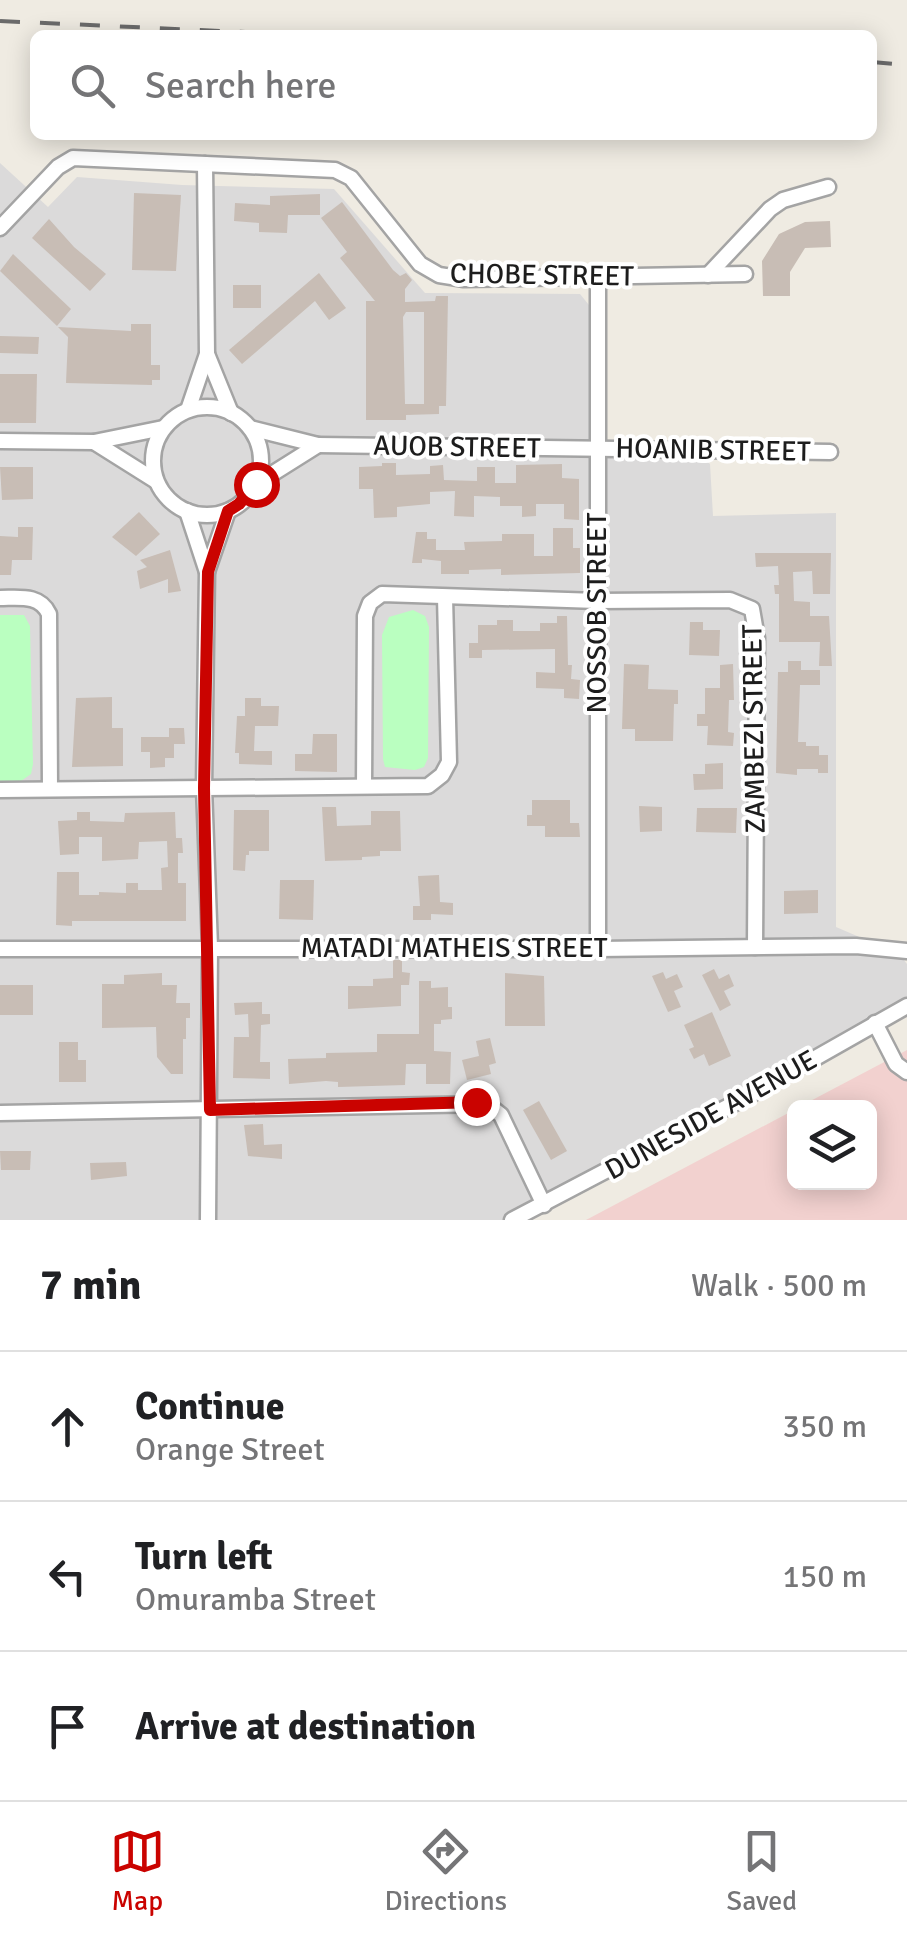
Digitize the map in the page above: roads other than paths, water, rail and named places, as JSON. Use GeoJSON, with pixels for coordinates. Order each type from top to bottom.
{"type":"FeatureCollection","features":[{"type":"Feature","properties":{"kind":"street","name":"CHOBE STREET"},"geometry":{"type":"LineString","coordinates":[[0,228],[58,166],[73,158],[342,172],[420,264],[439,275],[464,279],[745,274]]}},
{"type":"Feature","properties":{"kind":"street"},"geometry":{"type":"LineString","coordinates":[[188,410],[208,354],[206,164]]}},
{"type":"Feature","properties":{"kind":"street"},"geometry":{"type":"LineString","coordinates":[[708,275],[770,209],[783,200],[828,187]]}},
{"type":"Feature","properties":{"kind":"street","name":"NOSSOB STREET"},"geometry":{"type":"LineString","coordinates":[[598,277],[598,950]]}},
{"type":"Feature","properties":{"kind":"street"},"geometry":{"type":"LineString","coordinates":[[208,354],[232,412],[250,428],[261,455],[256,484]]}},
{"type":"Feature","properties":{"kind":"street"},"geometry":{"type":"LineString","coordinates":[[156,480],[152,462],[155,444],[164,428],[188,410],[203,407],[232,412]]}},
{"type":"Feature","properties":{"kind":"street"},"geometry":{"type":"LineString","coordinates":[[0,441],[94,442],[164,428]]}},
{"type":"Feature","properties":{"kind":"street","name":"AUOB STREET"},"geometry":{"type":"LineString","coordinates":[[250,428],[318,445],[596,448]]}},
{"type":"Feature","properties":{"kind":"street"},"geometry":{"type":"LineString","coordinates":[[94,442],[156,480],[174,504],[187,512],[214,514],[239,504],[256,484],[318,445]]}},
{"type":"Feature","properties":{"kind":"street","name":"HOANIB STREET"},"geometry":{"type":"LineString","coordinates":[[596,448],[830,452]]}},
{"type":"Feature","properties":{"kind":"street"},"geometry":{"type":"LineString","coordinates":[[208,1220],[210,947],[204,788],[208,572],[228,511]]}},
{"type":"Feature","properties":{"kind":"street"},"geometry":{"type":"LineString","coordinates":[[187,512],[208,572]]}},
{"type":"Feature","properties":{"kind":"street"},"geometry":{"type":"LineString","coordinates":[[364,786],[364,616],[370,603],[382,594],[597,601]]}},
{"type":"Feature","properties":{"kind":"street"},"geometry":{"type":"LineString","coordinates":[[0,790],[428,786],[442,776],[449,762],[445,597]]}},
{"type":"Feature","properties":{"kind":"street"},"geometry":{"type":"LineString","coordinates":[[0,598],[33,599],[48,614],[50,789]]}},
{"type":"Feature","properties":{"kind":"street","name":"ZAMBEZI STREET"},"geometry":{"type":"LineString","coordinates":[[597,601],[730,600],[752,609],[757,638],[756,947]]}},
{"type":"Feature","properties":{"kind":"street","name":"MATADI MATHEIS STREET"},"geometry":{"type":"LineString","coordinates":[[0,949],[598,950],[856,946],[907,951]]}},
{"type":"Feature","properties":{"kind":"street","name":"DUNESIDE AVENUE"},"geometry":{"type":"LineString","coordinates":[[512,1220],[752,1094],[907,1006]]}},
{"type":"Feature","properties":{"kind":"street"},"geometry":{"type":"LineString","coordinates":[[875,1024],[896,1064],[907,1072]]}},
{"type":"Feature","properties":{"kind":"street"},"geometry":{"type":"LineString","coordinates":[[0,1113],[487,1104],[501,1115],[544,1205]]}},
{"type":"Feature","properties":{"kind":"railway"},"geometry":{"type":"LineString","coordinates":[[0,21],[199,30]]}},
{"type":"Feature","properties":{"kind":"railway"},"geometry":{"type":"LineString","coordinates":[[877,62],[907,65]]}}]}
